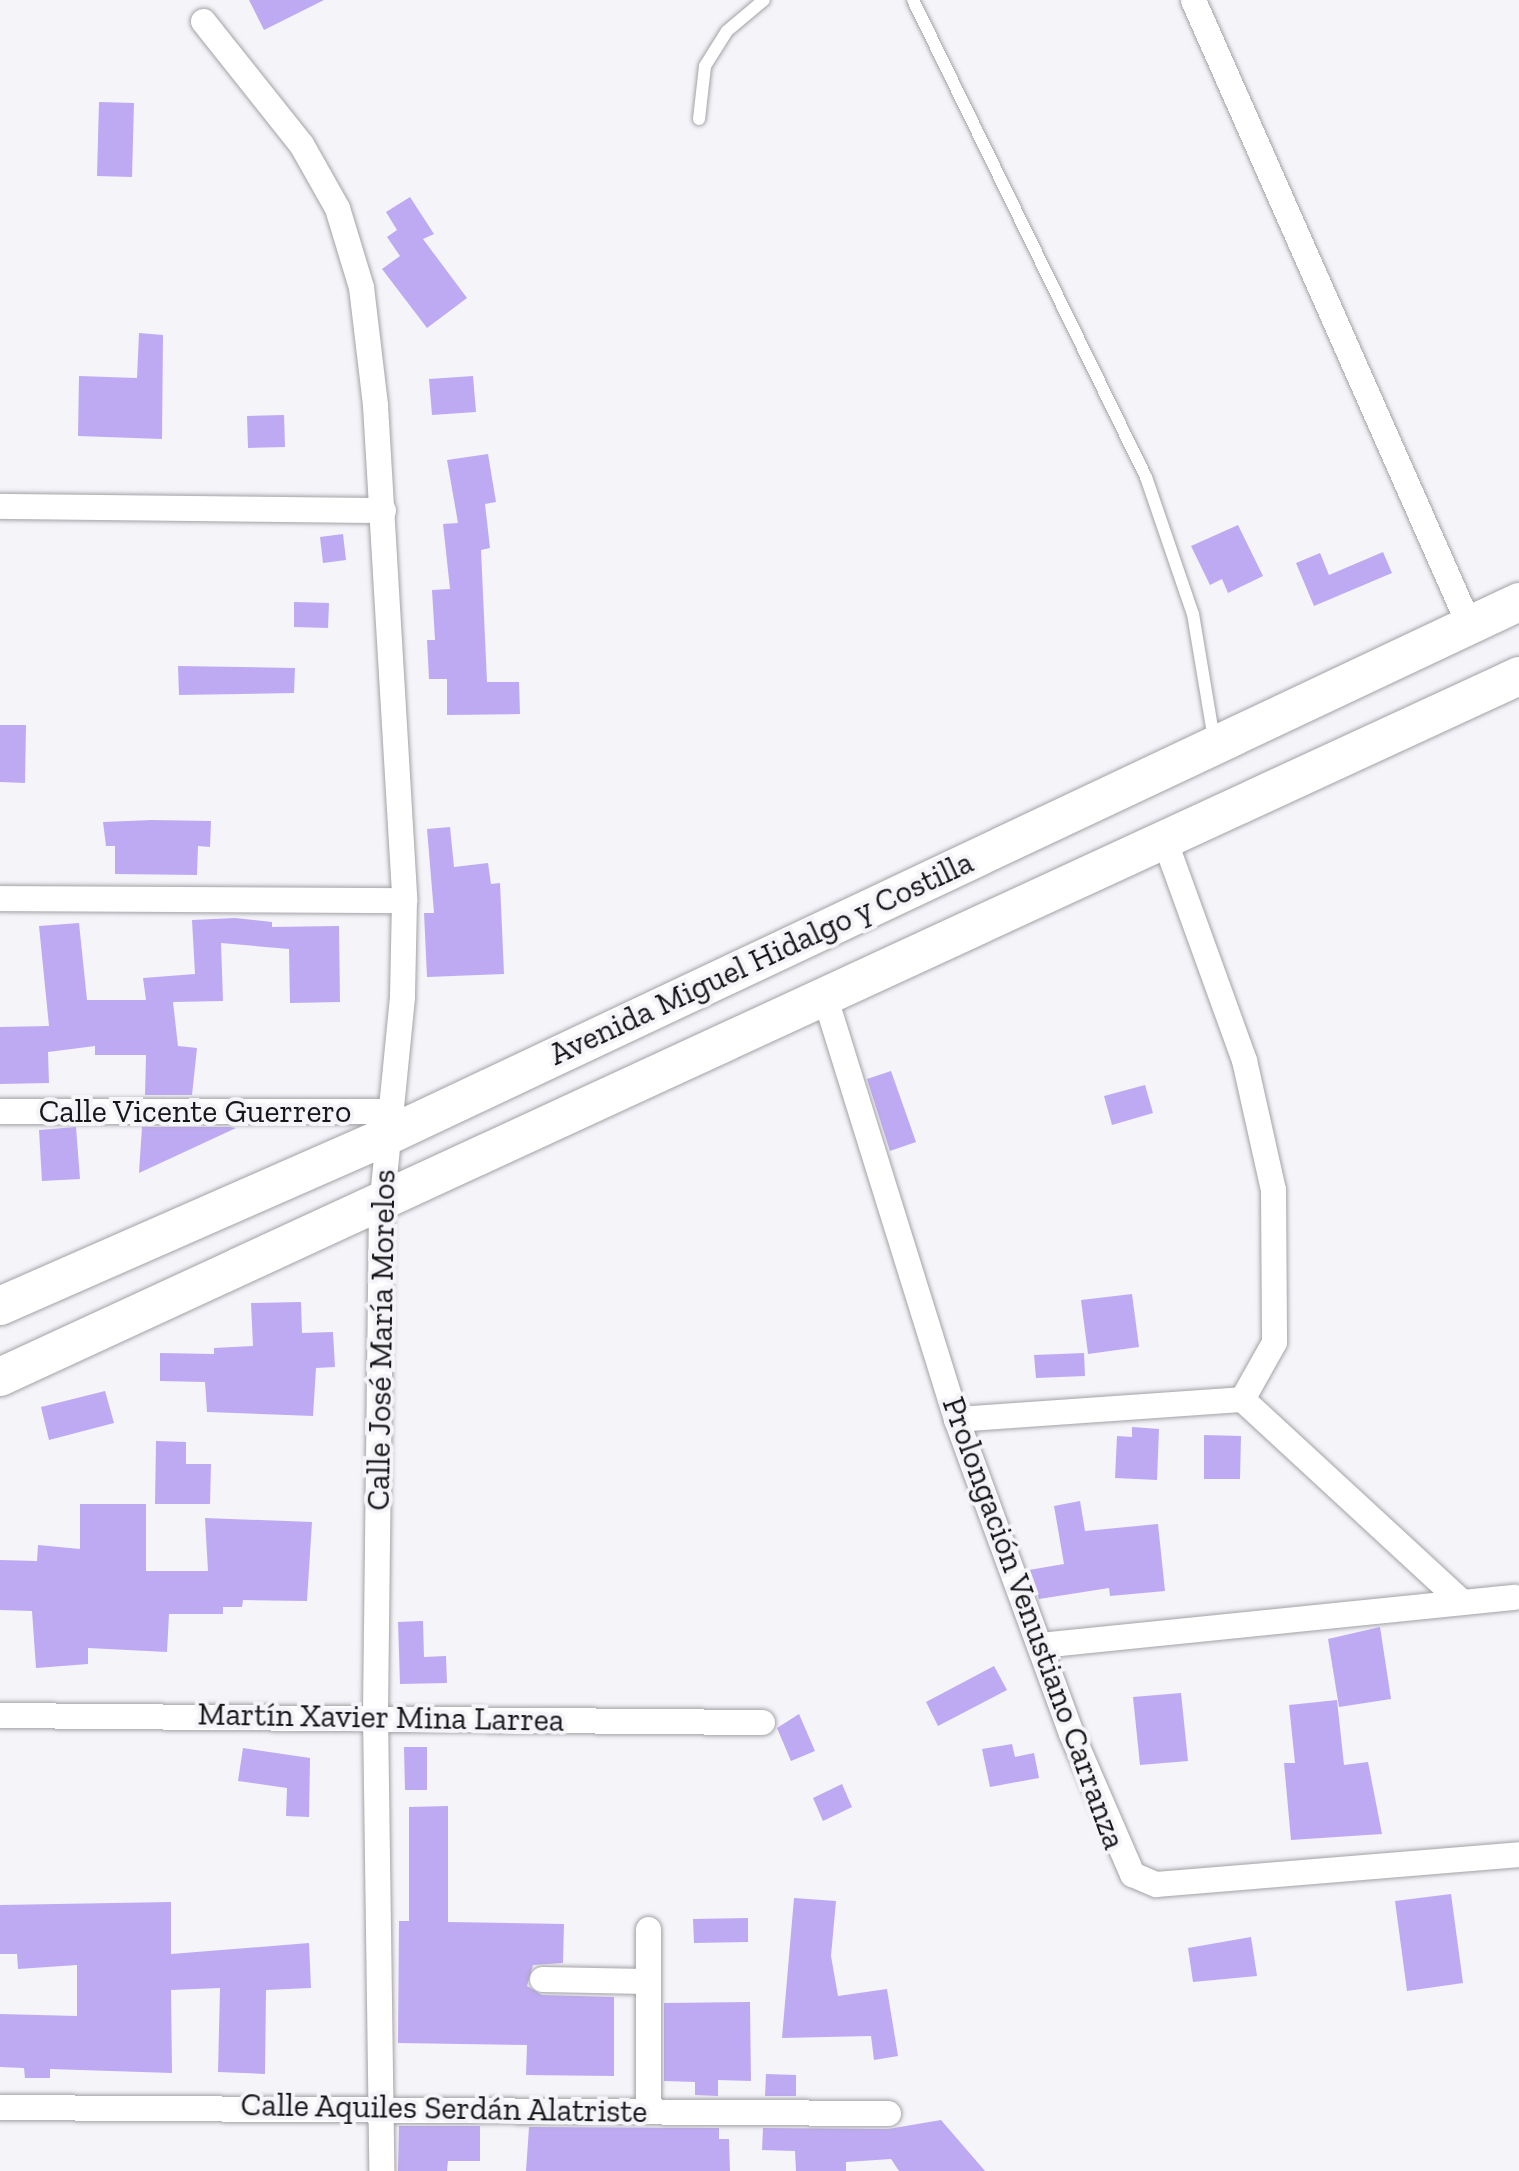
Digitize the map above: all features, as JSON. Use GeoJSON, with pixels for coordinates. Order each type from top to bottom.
{"type":"FeatureCollection","features":[{"type":"Feature","properties":{"kind":"main road","name":"Avenida Miguel Hidalgo y Costilla"},"geometry":{"type":"LineString","coordinates":[[0,1306],[1519,602]]}},
{"type":"Feature","properties":{"kind":"main road","name":"Avenida Miguel Hidalgo y Costilla"},"geometry":{"type":"LineString","coordinates":[[0,1377],[380,1206],[1519,676]]}},
{"type":"Feature","properties":{"kind":"street"},"geometry":{"type":"LineString","coordinates":[[1193,0],[1469,626]]}},
{"type":"Feature","properties":{"kind":"street","name":"Calle José María Morelos"},"geometry":{"type":"LineString","coordinates":[[203,21],[301,144],[337,208],[361,287],[382,510],[404,900],[380,1206],[375,1714],[381,2171]]}},
{"type":"Feature","properties":{"kind":"street"},"geometry":{"type":"LineString","coordinates":[[0,506],[382,510]]}},
{"type":"Feature","properties":{"kind":"street"},"geometry":{"type":"LineString","coordinates":[[1164,839],[1244,1060],[1273,1190],[1274,1342],[1242,1399]]}},
{"type":"Feature","properties":{"kind":"street"},"geometry":{"type":"LineString","coordinates":[[0,898],[404,900]]}},
{"type":"Feature","properties":{"kind":"street","name":"Prolongación Venustiano Carranza"},"geometry":{"type":"LineString","coordinates":[[825,998],[956,1419],[1121,1859],[1145,1881],[1390,1868],[1519,1854]]}},
{"type":"Feature","properties":{"kind":"street","name":"Calle Vicente Guerrero"},"geometry":{"type":"LineString","coordinates":[[0,1110],[388,1124]]}},
{"type":"Feature","properties":{"kind":"street"},"geometry":{"type":"LineString","coordinates":[[956,1419],[1242,1399],[1462,1602]]}},
{"type":"Feature","properties":{"kind":"street"},"geometry":{"type":"LineString","coordinates":[[1040,1646],[1515,1597]]}},
{"type":"Feature","properties":{"kind":"street","name":"Martín Xavier Mina Larrea"},"geometry":{"type":"LineString","coordinates":[[0,1715],[375,1714],[762,1722]]}},
{"type":"Feature","properties":{"kind":"street"},"geometry":{"type":"LineString","coordinates":[[648,1929],[648,2110]]}},
{"type":"Feature","properties":{"kind":"street"},"geometry":{"type":"LineString","coordinates":[[542,1979],[647,1982]]}},
{"type":"Feature","properties":{"kind":"street","name":"Calle Aquiles Serdán Alatriste"},"geometry":{"type":"LineString","coordinates":[[0,2107],[382,2105],[888,2113]]}},
{"type":"Feature","properties":{"kind":"lane"},"geometry":{"type":"LineString","coordinates":[[699,119],[705,66],[728,31],[764,0]]}},
{"type":"Feature","properties":{"kind":"lane"},"geometry":{"type":"LineString","coordinates":[[913,0],[1146,477],[1193,614],[1214,743]]}},
{"type":"Feature","properties":{"kind":"building"},"geometry":{"type":"Polygon","coordinates":[[[249,0],[324,0],[264,30],[249,0]]]}},
{"type":"Feature","properties":{"kind":"building"},"geometry":{"type":"Polygon","coordinates":[[[99,102],[134,103],[132,177],[97,176],[99,102]]]}},
{"type":"Feature","properties":{"kind":"building"},"geometry":{"type":"Polygon","coordinates":[[[410,197],[434,234],[423,239],[467,298],[427,328],[382,269],[400,256],[387,237],[397,230],[386,212],[410,197]]]}},
{"type":"Feature","properties":{"kind":"building"},"geometry":{"type":"Polygon","coordinates":[[[139,333],[163,335],[162,439],[78,436],[79,376],[137,378],[139,333]]]}},
{"type":"Feature","properties":{"kind":"building"},"geometry":{"type":"Polygon","coordinates":[[[473,376],[476,412],[432,415],[429,379],[473,376]]]}},
{"type":"Feature","properties":{"kind":"building"},"geometry":{"type":"Polygon","coordinates":[[[284,415],[285,447],[248,448],[247,416],[284,415]]]}},
{"type":"Feature","properties":{"kind":"building"},"geometry":{"type":"Polygon","coordinates":[[[488,454],[496,502],[485,504],[490,548],[481,550],[487,682],[519,682],[520,714],[447,715],[447,679],[429,679],[427,640],[435,640],[432,590],[450,589],[443,524],[458,523],[447,460],[488,454]]]}},
{"type":"Feature","properties":{"kind":"building"},"geometry":{"type":"Polygon","coordinates":[[[1238,525],[1263,576],[1228,593],[1222,579],[1210,585],[1191,546],[1238,525]]]}},
{"type":"Feature","properties":{"kind":"building"},"geometry":{"type":"Polygon","coordinates":[[[343,534],[346,560],[323,563],[320,537],[343,534]]]}},
{"type":"Feature","properties":{"kind":"building"},"geometry":{"type":"Polygon","coordinates":[[[1383,552],[1392,573],[1314,606],[1296,563],[1320,553],[1329,575],[1383,552]]]}},
{"type":"Feature","properties":{"kind":"building"},"geometry":{"type":"Polygon","coordinates":[[[294,602],[329,603],[328,628],[294,627],[294,602]]]}},
{"type":"Feature","properties":{"kind":"building"},"geometry":{"type":"Polygon","coordinates":[[[178,666],[295,668],[294,693],[179,695],[178,666]]]}},
{"type":"Feature","properties":{"kind":"building"},"geometry":{"type":"Polygon","coordinates":[[[0,725],[26,725],[25,783],[0,782],[0,725]]]}},
{"type":"Feature","properties":{"kind":"building"},"geometry":{"type":"Polygon","coordinates":[[[211,821],[210,847],[198,846],[197,875],[115,874],[115,846],[106,846],[103,822],[211,821]]]}},
{"type":"Feature","properties":{"kind":"building"},"geometry":{"type":"Polygon","coordinates":[[[450,827],[454,867],[488,863],[491,884],[500,883],[504,974],[427,977],[424,913],[434,913],[427,829],[450,827]]]}},
{"type":"Feature","properties":{"kind":"building"},"geometry":{"type":"Polygon","coordinates":[[[235,918],[272,922],[272,927],[339,926],[340,1002],[290,1003],[289,949],[221,943],[223,1001],[173,1002],[178,1046],[197,1048],[192,1095],[145,1095],[146,1055],[95,1055],[95,1046],[48,1052],[49,1083],[0,1084],[0,1027],[49,1026],[39,926],[79,923],[87,1000],[146,1000],[143,978],[195,974],[192,920],[235,918]]]}},
{"type":"Feature","properties":{"kind":"building"},"geometry":{"type":"Polygon","coordinates":[[[891,1071],[916,1142],[890,1151],[867,1079],[891,1071]]]}},
{"type":"Feature","properties":{"kind":"building"},"geometry":{"type":"Polygon","coordinates":[[[1145,1085],[1153,1113],[1112,1125],[1104,1096],[1145,1085]]]}},
{"type":"Feature","properties":{"kind":"building"},"geometry":{"type":"Polygon","coordinates":[[[76,1127],[80,1179],[42,1181],[39,1130],[76,1127]]]}},
{"type":"Feature","properties":{"kind":"building"},"geometry":{"type":"Polygon","coordinates":[[[142,1127],[230,1127],[236,1128],[139,1173],[142,1127]]]}},
{"type":"Feature","properties":{"kind":"building"},"geometry":{"type":"Polygon","coordinates":[[[1132,1294],[1139,1347],[1088,1354],[1081,1300],[1132,1294]]]}},
{"type":"Feature","properties":{"kind":"building"},"geometry":{"type":"Polygon","coordinates":[[[301,1302],[302,1333],[333,1332],[335,1367],[316,1368],[313,1416],[207,1412],[205,1382],[160,1381],[160,1353],[214,1354],[214,1348],[253,1346],[251,1303],[301,1302]]]}},
{"type":"Feature","properties":{"kind":"building"},"geometry":{"type":"Polygon","coordinates":[[[1084,1353],[1085,1376],[1036,1378],[1034,1355],[1084,1353]]]}},
{"type":"Feature","properties":{"kind":"building"},"geometry":{"type":"Polygon","coordinates":[[[105,1391],[114,1423],[49,1440],[41,1407],[105,1391]]]}},
{"type":"Feature","properties":{"kind":"building"},"geometry":{"type":"Polygon","coordinates":[[[1132,1427],[1159,1429],[1157,1480],[1115,1478],[1117,1436],[1132,1437],[1132,1427]]]}},
{"type":"Feature","properties":{"kind":"building"},"geometry":{"type":"Polygon","coordinates":[[[1204,1435],[1241,1436],[1240,1479],[1204,1479],[1204,1435]]]}},
{"type":"Feature","properties":{"kind":"building"},"geometry":{"type":"Polygon","coordinates":[[[156,1441],[186,1442],[186,1464],[211,1464],[210,1504],[155,1504],[156,1441]]]}},
{"type":"Feature","properties":{"kind":"building"},"geometry":{"type":"Polygon","coordinates":[[[1080,1501],[1085,1531],[1158,1524],[1165,1591],[1110,1596],[1109,1588],[1039,1599],[1029,1570],[1064,1564],[1054,1506],[1080,1501]]]}},
{"type":"Feature","properties":{"kind":"building"},"geometry":{"type":"Polygon","coordinates":[[[80,1504],[146,1504],[146,1571],[208,1571],[205,1518],[312,1522],[307,1601],[243,1600],[242,1607],[223,1607],[223,1614],[169,1614],[167,1652],[88,1648],[88,1664],[36,1668],[32,1611],[0,1610],[0,1560],[37,1561],[38,1545],[80,1549],[80,1504]]]}},
{"type":"Feature","properties":{"kind":"building"},"geometry":{"type":"Polygon","coordinates":[[[423,1621],[424,1657],[446,1656],[447,1683],[400,1684],[398,1622],[423,1621]]]}},
{"type":"Feature","properties":{"kind":"building"},"geometry":{"type":"Polygon","coordinates":[[[1380,1627],[1391,1699],[1339,1707],[1328,1639],[1380,1627]]]}},
{"type":"Feature","properties":{"kind":"building"},"geometry":{"type":"Polygon","coordinates":[[[994,1666],[1007,1690],[938,1726],[926,1702],[994,1666]]]}},
{"type":"Feature","properties":{"kind":"building"},"geometry":{"type":"Polygon","coordinates":[[[1181,1693],[1188,1761],[1140,1765],[1133,1697],[1181,1693]]]}},
{"type":"Feature","properties":{"kind":"building"},"geometry":{"type":"Polygon","coordinates":[[[1337,1700],[1344,1765],[1368,1762],[1382,1834],[1291,1840],[1284,1763],[1295,1763],[1289,1705],[1337,1700]]]}},
{"type":"Feature","properties":{"kind":"building"},"geometry":{"type":"Polygon","coordinates":[[[799,1714],[815,1751],[791,1761],[777,1728],[799,1714]]]}},
{"type":"Feature","properties":{"kind":"building"},"geometry":{"type":"Polygon","coordinates":[[[1012,1744],[1015,1757],[1034,1753],[1039,1778],[990,1787],[982,1749],[1012,1744]]]}},
{"type":"Feature","properties":{"kind":"building"},"geometry":{"type":"Polygon","coordinates":[[[404,1747],[427,1747],[427,1790],[405,1790],[404,1747]]]}},
{"type":"Feature","properties":{"kind":"building"},"geometry":{"type":"Polygon","coordinates":[[[243,1748],[310,1758],[309,1817],[286,1816],[287,1788],[238,1781],[243,1748]]]}},
{"type":"Feature","properties":{"kind":"building"},"geometry":{"type":"Polygon","coordinates":[[[842,1784],[852,1807],[823,1821],[813,1798],[842,1784]]]}},
{"type":"Feature","properties":{"kind":"building"},"geometry":{"type":"Polygon","coordinates":[[[448,1806],[448,1922],[564,1924],[563,1963],[533,1965],[527,1986],[542,1995],[614,1997],[614,2076],[526,2075],[527,2045],[398,2043],[399,1921],[409,1921],[409,1807],[448,1806]]]}},
{"type":"Feature","properties":{"kind":"building"},"geometry":{"type":"Polygon","coordinates":[[[1451,1894],[1463,1983],[1407,1991],[1395,1901],[1451,1894]]]}},
{"type":"Feature","properties":{"kind":"building"},"geometry":{"type":"Polygon","coordinates":[[[794,1898],[836,1901],[831,1956],[838,1996],[887,1989],[898,2056],[874,2060],[871,2036],[782,2038],[794,1898]]]}},
{"type":"Feature","properties":{"kind":"building"},"geometry":{"type":"Polygon","coordinates":[[[171,1902],[171,1954],[309,1943],[311,1988],[266,1990],[265,2074],[218,2072],[220,1988],[171,1990],[172,2073],[50,2069],[50,2078],[25,2078],[24,2068],[0,2067],[0,2014],[77,2016],[77,1965],[18,1969],[17,1954],[0,1954],[0,1905],[171,1902]]]}},
{"type":"Feature","properties":{"kind":"building"},"geometry":{"type":"Polygon","coordinates":[[[748,1918],[748,1942],[694,1943],[693,1919],[748,1918]]]}},
{"type":"Feature","properties":{"kind":"building"},"geometry":{"type":"Polygon","coordinates":[[[1251,1937],[1257,1976],[1193,1982],[1188,1948],[1251,1937]]]}},
{"type":"Feature","properties":{"kind":"building"},"geometry":{"type":"Polygon","coordinates":[[[750,2002],[751,2081],[718,2080],[718,2096],[695,2095],[695,2082],[664,2081],[664,2003],[750,2002]]]}},
{"type":"Feature","properties":{"kind":"building"},"geometry":{"type":"Polygon","coordinates":[[[766,2074],[796,2075],[796,2096],[765,2096],[766,2074]]]}},
{"type":"Feature","properties":{"kind":"building"},"geometry":{"type":"Polygon","coordinates":[[[941,2120],[985,2171],[899,2171],[891,2159],[846,2162],[846,2171],[796,2171],[795,2151],[762,2150],[763,2128],[888,2129],[941,2120]]]}},
{"type":"Feature","properties":{"kind":"building"},"geometry":{"type":"Polygon","coordinates":[[[399,2126],[480,2126],[480,2161],[448,2161],[447,2171],[398,2171],[399,2126]]]}},
{"type":"Feature","properties":{"kind":"building"},"geometry":{"type":"Polygon","coordinates":[[[529,2127],[719,2128],[719,2139],[729,2139],[730,2171],[526,2171],[529,2127]]]}}]}
